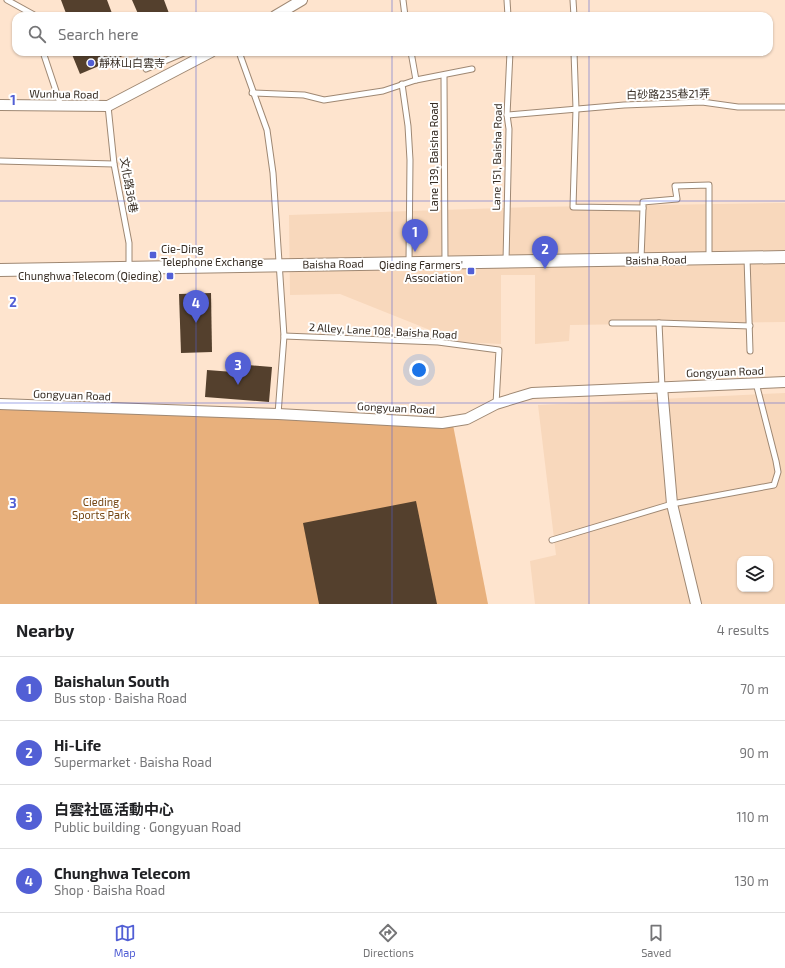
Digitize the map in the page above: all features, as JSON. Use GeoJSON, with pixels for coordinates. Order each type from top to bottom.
{"type":"FeatureCollection","features":[{"type":"Feature","properties":{"kind":"street"},"geometry":{"type":"LineString","coordinates":[[282,12],[302,0]]}},
{"type":"Feature","properties":{"kind":"street","name":"Wunhua Road"},"geometry":{"type":"LineString","coordinates":[[0,105],[108,106],[203,56]]}},
{"type":"Feature","properties":{"kind":"street","name":"Baisha Road"},"geometry":{"type":"LineString","coordinates":[[0,270],[785,257]]}},
{"type":"Feature","properties":{"kind":"street","name":"Gongyuan Road"},"geometry":{"type":"LineString","coordinates":[[0,404],[278,414],[442,423],[467,419],[496,404],[532,393],[785,382]]}},
{"type":"Feature","properties":{"kind":"street"},"geometry":{"type":"LineString","coordinates":[[662,387],[672,504],[696,604]]}},
{"type":"Feature","properties":{"kind":"lane"},"geometry":{"type":"LineString","coordinates":[[7,0],[29,12]]}},
{"type":"Feature","properties":{"kind":"lane"},"geometry":{"type":"LineString","coordinates":[[403,0],[404,12]]}},
{"type":"Feature","properties":{"kind":"lane"},"geometry":{"type":"LineString","coordinates":[[507,0],[508,12]]}},
{"type":"Feature","properties":{"kind":"lane"},"geometry":{"type":"LineString","coordinates":[[573,0],[574,12]]}},
{"type":"Feature","properties":{"kind":"lane"},"geometry":{"type":"LineString","coordinates":[[44,56],[61,106]]}},
{"type":"Feature","properties":{"kind":"lane"},"geometry":{"type":"LineString","coordinates":[[146,69],[177,56]]}},
{"type":"Feature","properties":{"kind":"lane"},"geometry":{"type":"LineString","coordinates":[[240,56],[252,93],[267,130],[273,173],[284,336],[278,414]]}},
{"type":"Feature","properties":{"kind":"lane"},"geometry":{"type":"LineString","coordinates":[[412,56],[416,80]]}},
{"type":"Feature","properties":{"kind":"lane","name":"Lane 151, Baisha Road"},"geometry":{"type":"LineString","coordinates":[[506,262],[509,129],[507,115],[510,56]]}},
{"type":"Feature","properties":{"kind":"lane"},"geometry":{"type":"LineString","coordinates":[[574,56],[576,110],[573,207],[643,208]]}},
{"type":"Feature","properties":{"kind":"lane"},"geometry":{"type":"LineString","coordinates":[[252,93],[304,94],[324,100],[384,91],[416,80],[444,76],[472,69]]}},
{"type":"Feature","properties":{"kind":"lane","name":"Lane 139, Baisha Road"},"geometry":{"type":"LineString","coordinates":[[444,76],[445,263]]}},
{"type":"Feature","properties":{"kind":"lane"},"geometry":{"type":"LineString","coordinates":[[402,84],[408,126],[410,160],[409,264]]}},
{"type":"Feature","properties":{"kind":"lane","name":"白砂路235巷21弄"},"geometry":{"type":"LineString","coordinates":[[507,115],[624,105],[702,102],[738,107],[785,107]]}},
{"type":"Feature","properties":{"kind":"lane","name":"文化路36巷"},"geometry":{"type":"LineString","coordinates":[[108,106],[114,164],[129,243],[129,268]]}},
{"type":"Feature","properties":{"kind":"lane"},"geometry":{"type":"LineString","coordinates":[[0,161],[114,164]]}},
{"type":"Feature","properties":{"kind":"lane"},"geometry":{"type":"LineString","coordinates":[[641,260],[643,202],[677,199],[676,186],[709,185],[709,259]]}},
{"type":"Feature","properties":{"kind":"lane"},"geometry":{"type":"LineString","coordinates":[[747,258],[750,351]]}},
{"type":"Feature","properties":{"kind":"lane"},"geometry":{"type":"LineString","coordinates":[[612,323],[750,326]]}},
{"type":"Feature","properties":{"kind":"lane"},"geometry":{"type":"LineString","coordinates":[[659,323],[662,387]]}},
{"type":"Feature","properties":{"kind":"lane","name":"2 Alley, Lane 108, Baisha Road"},"geometry":{"type":"LineString","coordinates":[[284,336],[438,342],[499,350],[496,404]]}},
{"type":"Feature","properties":{"kind":"lane"},"geometry":{"type":"LineString","coordinates":[[552,540],[672,504],[774,485],[778,472],[756,384]]}},
{"type":"Feature","properties":{"kind":"shaded area"},"geometry":{"type":"Polygon","coordinates":[[[785,203],[785,322],[570,325],[569,341],[535,344],[535,275],[501,275],[501,344],[460,342],[340,294],[290,295],[289,215],[534,207],[785,203]]]}},
{"type":"Feature","properties":{"kind":"shaded area"},"geometry":{"type":"Polygon","coordinates":[[[785,393],[785,604],[535,604],[530,561],[556,555],[538,405],[785,393]]]}},
{"type":"Feature","properties":{"kind":"green space","name":"Cieding Sports Park"},"geometry":{"type":"Polygon","coordinates":[[[0,408],[453,425],[488,604],[0,604],[0,408]]]}},
{"type":"Feature","properties":{"kind":"building"},"geometry":{"type":"Polygon","coordinates":[[[61,0],[107,0],[112,12],[66,12],[61,0]]]}},
{"type":"Feature","properties":{"kind":"building"},"geometry":{"type":"Polygon","coordinates":[[[132,0],[164,0],[168,12],[137,12],[132,0]]]}},
{"type":"Feature","properties":{"kind":"building","name":"靜林山白雲寺"},"geometry":{"type":"Polygon","coordinates":[[[73,56],[123,56],[80,74],[73,56]]]}},
{"type":"Feature","properties":{"kind":"building"},"geometry":{"type":"Polygon","coordinates":[[[211,293],[212,352],[181,353],[179,294],[211,293]]]}},
{"type":"Feature","properties":{"kind":"building"},"geometry":{"type":"Polygon","coordinates":[[[248,365],[272,367],[269,402],[205,397],[207,370],[247,373],[248,365]]]}},
{"type":"Feature","properties":{"kind":"building"},"geometry":{"type":"Polygon","coordinates":[[[416,501],[437,604],[319,604],[303,523],[416,501]]]}},
{"type":"Feature","properties":{"kind":"place","name":"靜林山白雲寺"},"geometry":{"type":"Point","coordinates":[91,63]}},
{"type":"Feature","properties":{"kind":"place","name":"Baishalun South"},"geometry":{"type":"Point","coordinates":[415,252]}},
{"type":"Feature","properties":{"kind":"place","name":"Cie-Ding Telephone Exchange"},"geometry":{"type":"Point","coordinates":[153,255]}},
{"type":"Feature","properties":{"kind":"place","name":"Hi-Life"},"geometry":{"type":"Point","coordinates":[545,269]}},
{"type":"Feature","properties":{"kind":"place","name":"Qieding Farmers' Association"},"geometry":{"type":"Point","coordinates":[471,271]}},
{"type":"Feature","properties":{"kind":"place","name":"Chunghwa Telecom (Qieding)"},"geometry":{"type":"Point","coordinates":[170,276]}},
{"type":"Feature","properties":{"kind":"place","name":"Chunghwa Telecom"},"geometry":{"type":"Point","coordinates":[196,323]}},
{"type":"Feature","properties":{"kind":"place","name":"白雲社區活動中心"},"geometry":{"type":"Point","coordinates":[238,385]}}]}
